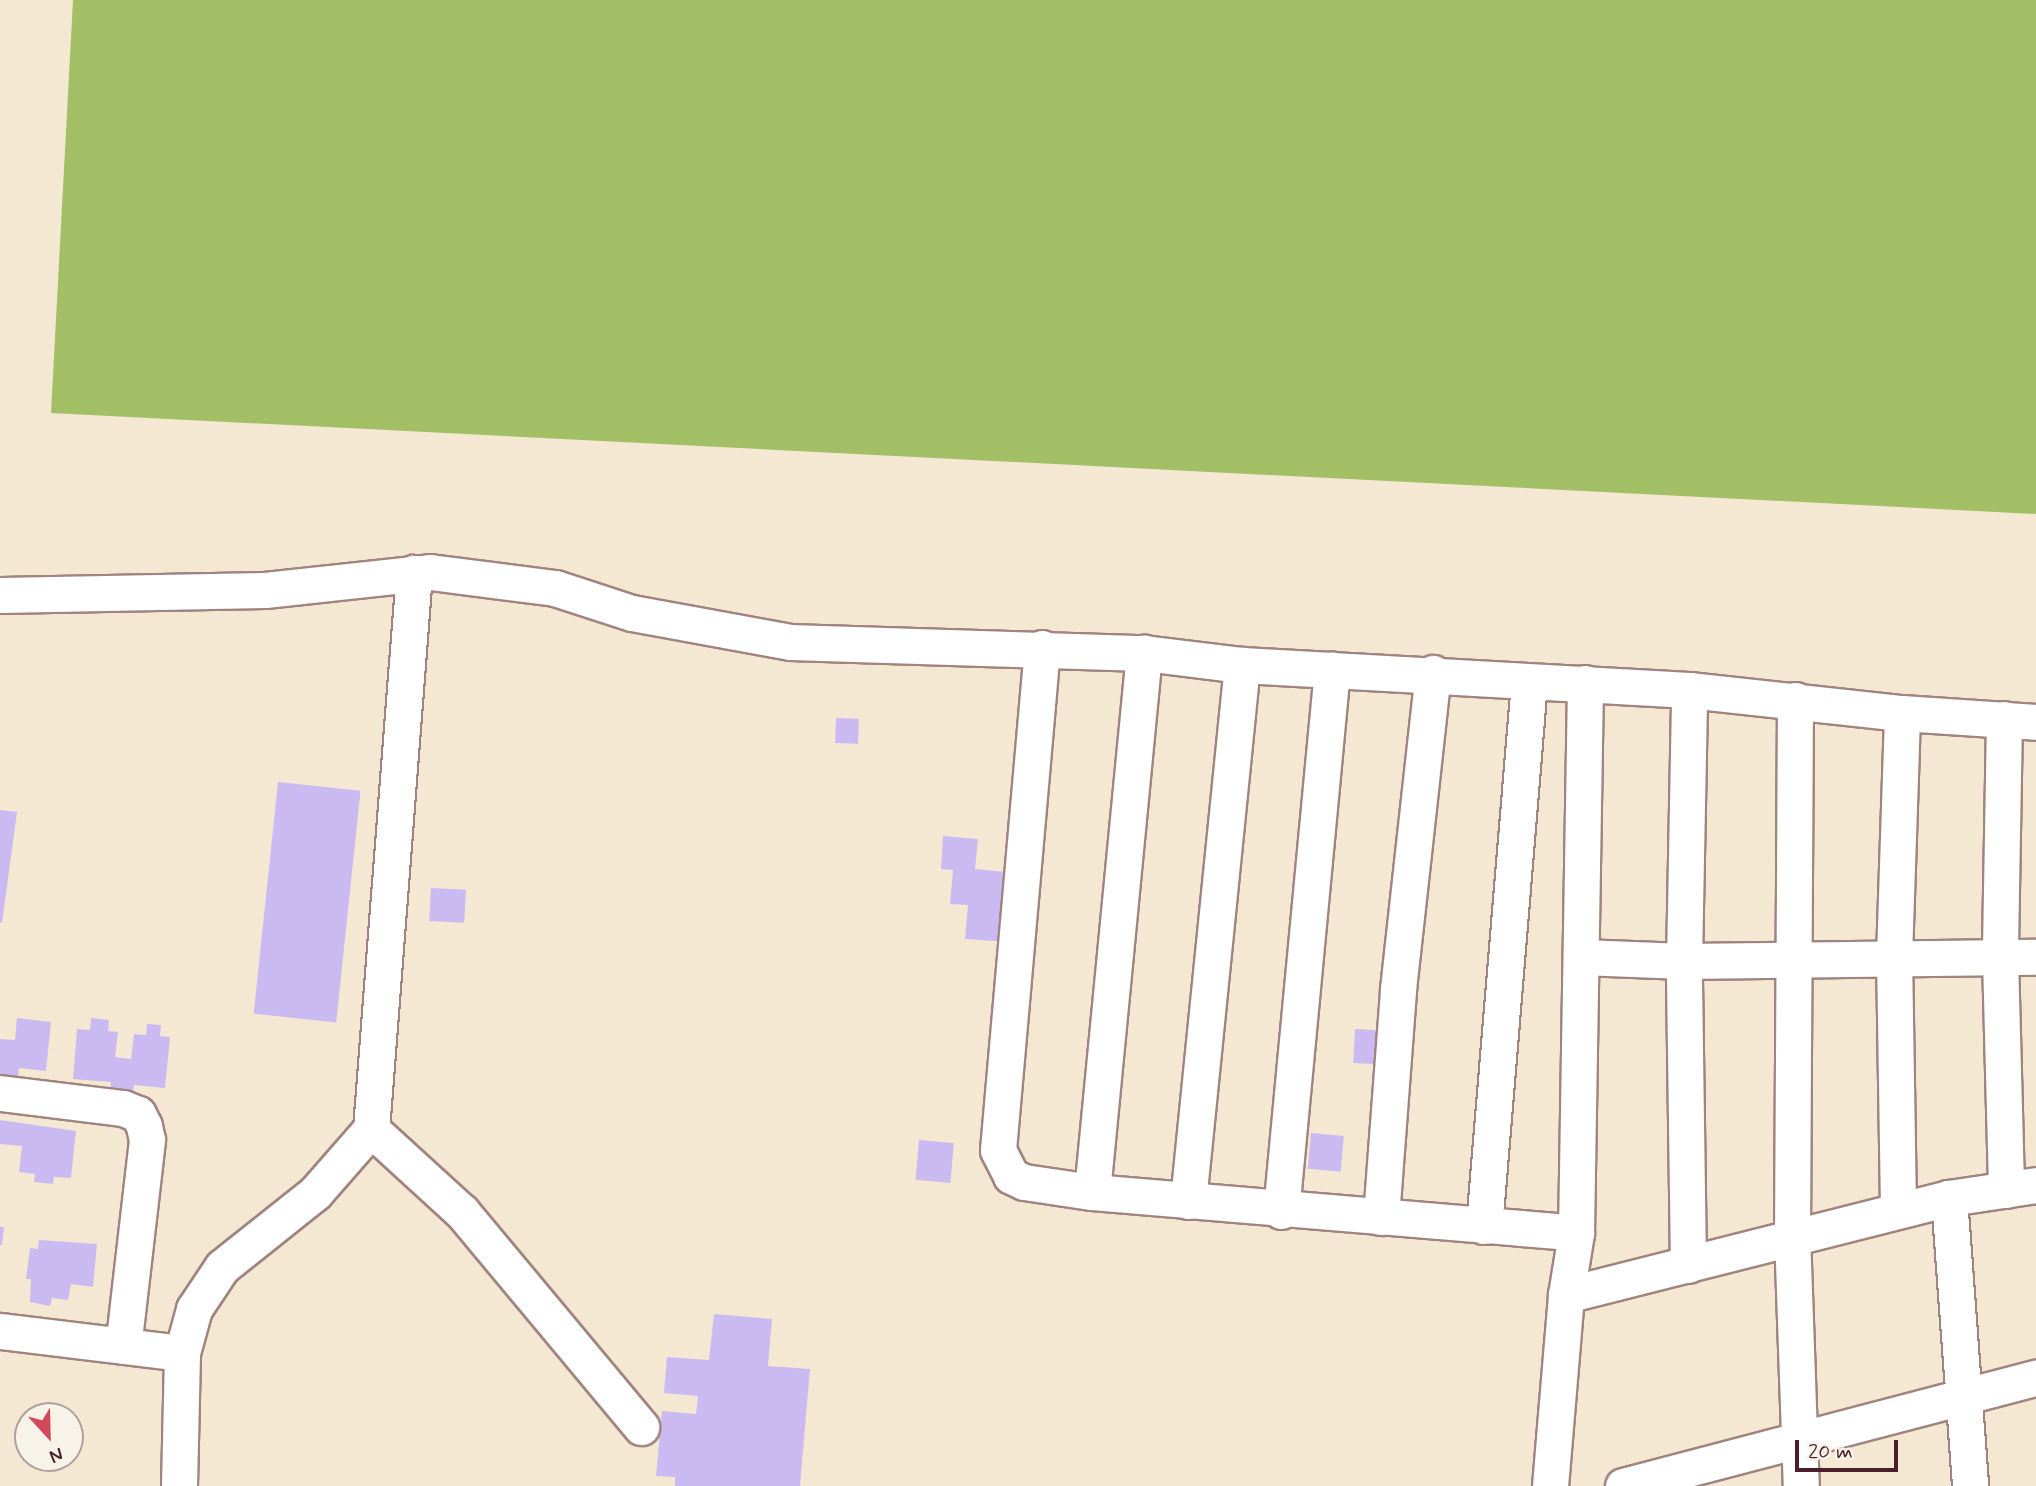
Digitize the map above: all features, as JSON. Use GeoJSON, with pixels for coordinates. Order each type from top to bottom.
{"type":"FeatureCollection","features":[{"type":"Feature","properties":{"kind":"street"},"geometry":{"type":"LineString","coordinates":[[0,595],[265,590],[414,573],[486,576],[555,588],[632,613],[790,642],[1144,653],[1242,665],[1433,673],[1529,682],[1689,690],[1902,713],[2020,721],[2000,957],[2021,1187],[1898,1209],[1793,1234],[1688,1265],[1566,1295]]}},
{"type":"Feature","properties":{"kind":"street"},"geometry":{"type":"LineString","coordinates":[[186,1485],[182,1353],[194,1309],[222,1267],[315,1193],[371,1129],[414,573]]}},
{"type":"Feature","properties":{"kind":"street"},"geometry":{"type":"LineString","coordinates":[[1042,648],[998,1150],[1002,1165],[1024,1182],[1092,1192],[1281,1211],[1576,1233]]}},
{"type":"Feature","properties":{"kind":"street"},"geometry":{"type":"LineString","coordinates":[[1092,1192],[1144,653]]}},
{"type":"Feature","properties":{"kind":"street"},"geometry":{"type":"LineString","coordinates":[[1188,1201],[1242,665]]}},
{"type":"Feature","properties":{"kind":"street"},"geometry":{"type":"LineString","coordinates":[[1281,1211],[1332,669]]}},
{"type":"Feature","properties":{"kind":"street"},"geometry":{"type":"LineString","coordinates":[[1381,1217],[1398,989],[1433,673]]}},
{"type":"Feature","properties":{"kind":"street"},"geometry":{"type":"LineString","coordinates":[[1484,1226],[1529,682]]}},
{"type":"Feature","properties":{"kind":"street"},"geometry":{"type":"LineString","coordinates":[[1550,1486],[1566,1295],[1576,1233],[1585,683]]}},
{"type":"Feature","properties":{"kind":"street"},"geometry":{"type":"LineString","coordinates":[[1688,1265],[1684,961],[1689,690]]}},
{"type":"Feature","properties":{"kind":"street"},"geometry":{"type":"LineString","coordinates":[[1795,700],[1793,1234],[1801,1486]]}},
{"type":"Feature","properties":{"kind":"street"},"geometry":{"type":"LineString","coordinates":[[1898,1209],[1895,957],[1902,713]]}},
{"type":"Feature","properties":{"kind":"street"},"geometry":{"type":"LineString","coordinates":[[1581,957],[1684,961],[2036,957]]}},
{"type":"Feature","properties":{"kind":"street"},"geometry":{"type":"LineString","coordinates":[[0,1093],[123,1108],[138,1114],[144,1126],[146,1140],[123,1346]]}},
{"type":"Feature","properties":{"kind":"street"},"geometry":{"type":"LineString","coordinates":[[371,1129],[462,1212],[641,1427]]}},
{"type":"Feature","properties":{"kind":"street"},"geometry":{"type":"LineString","coordinates":[[1949,1198],[1970,1486]]}},
{"type":"Feature","properties":{"kind":"street"},"geometry":{"type":"LineString","coordinates":[[0,1331],[182,1353]]}},
{"type":"Feature","properties":{"kind":"street"},"geometry":{"type":"LineString","coordinates":[[1623,1486],[2036,1378]]}},
{"type":"Feature","properties":{"kind":"green space"},"geometry":{"type":"Polygon","coordinates":[[[73,0],[2036,0],[2036,514],[51,413],[73,0]]]}},
{"type":"Feature","properties":{"kind":"building"},"geometry":{"type":"Polygon","coordinates":[[[836,718],[859,719],[858,744],[835,743],[836,718]]]}},
{"type":"Feature","properties":{"kind":"building"},"geometry":{"type":"Polygon","coordinates":[[[278,782],[361,791],[336,1022],[254,1014],[278,782]]]}},
{"type":"Feature","properties":{"kind":"building"},"geometry":{"type":"Polygon","coordinates":[[[0,810],[17,812],[2,923],[0,922],[0,810]]]}},
{"type":"Feature","properties":{"kind":"building"},"geometry":{"type":"Polygon","coordinates":[[[943,836],[978,839],[975,869],[1016,873],[1010,942],[965,939],[968,905],[950,904],[953,870],[941,869],[943,836]]]}},
{"type":"Feature","properties":{"kind":"building"},"geometry":{"type":"Polygon","coordinates":[[[431,888],[466,890],[464,923],[429,921],[431,888]]]}},
{"type":"Feature","properties":{"kind":"building"},"geometry":{"type":"Polygon","coordinates":[[[17,1018],[51,1022],[46,1071],[19,1068],[18,1078],[0,1076],[0,1039],[15,1040],[17,1018]]]}},
{"type":"Feature","properties":{"kind":"building"},"geometry":{"type":"Polygon","coordinates":[[[91,1018],[109,1020],[108,1031],[118,1032],[115,1057],[131,1059],[134,1034],[146,1035],[147,1024],[161,1025],[160,1036],[170,1037],[165,1088],[134,1085],[133,1093],[110,1091],[111,1082],[73,1079],[77,1029],[90,1030],[91,1018]]]}},
{"type":"Feature","properties":{"kind":"building"},"geometry":{"type":"Polygon","coordinates":[[[1355,1029],[1391,1031],[1389,1065],[1353,1063],[1355,1029]]]}},
{"type":"Feature","properties":{"kind":"building"},"geometry":{"type":"Polygon","coordinates":[[[0,1120],[76,1131],[71,1178],[54,1177],[53,1184],[34,1182],[35,1174],[19,1172],[22,1146],[0,1144],[0,1120]]]}},
{"type":"Feature","properties":{"kind":"building"},"geometry":{"type":"Polygon","coordinates":[[[1311,1133],[1344,1136],[1341,1172],[1308,1169],[1311,1133]]]}},
{"type":"Feature","properties":{"kind":"building"},"geometry":{"type":"Polygon","coordinates":[[[919,1140],[954,1143],[950,1183],[916,1180],[919,1140]]]}},
{"type":"Feature","properties":{"kind":"building"},"geometry":{"type":"Polygon","coordinates":[[[0,1227],[4,1227],[2,1245],[0,1245],[0,1227]]]}},
{"type":"Feature","properties":{"kind":"building"},"geometry":{"type":"Polygon","coordinates":[[[39,1240],[97,1244],[93,1287],[71,1284],[68,1300],[52,1298],[50,1306],[30,1302],[31,1279],[26,1279],[30,1248],[38,1249],[39,1240]]]}},
{"type":"Feature","properties":{"kind":"building"},"geometry":{"type":"Polygon","coordinates":[[[714,1314],[772,1319],[768,1366],[810,1369],[800,1486],[675,1486],[675,1477],[656,1476],[662,1411],[696,1414],[698,1396],[664,1393],[667,1357],[709,1360],[714,1314]]]}}]}
